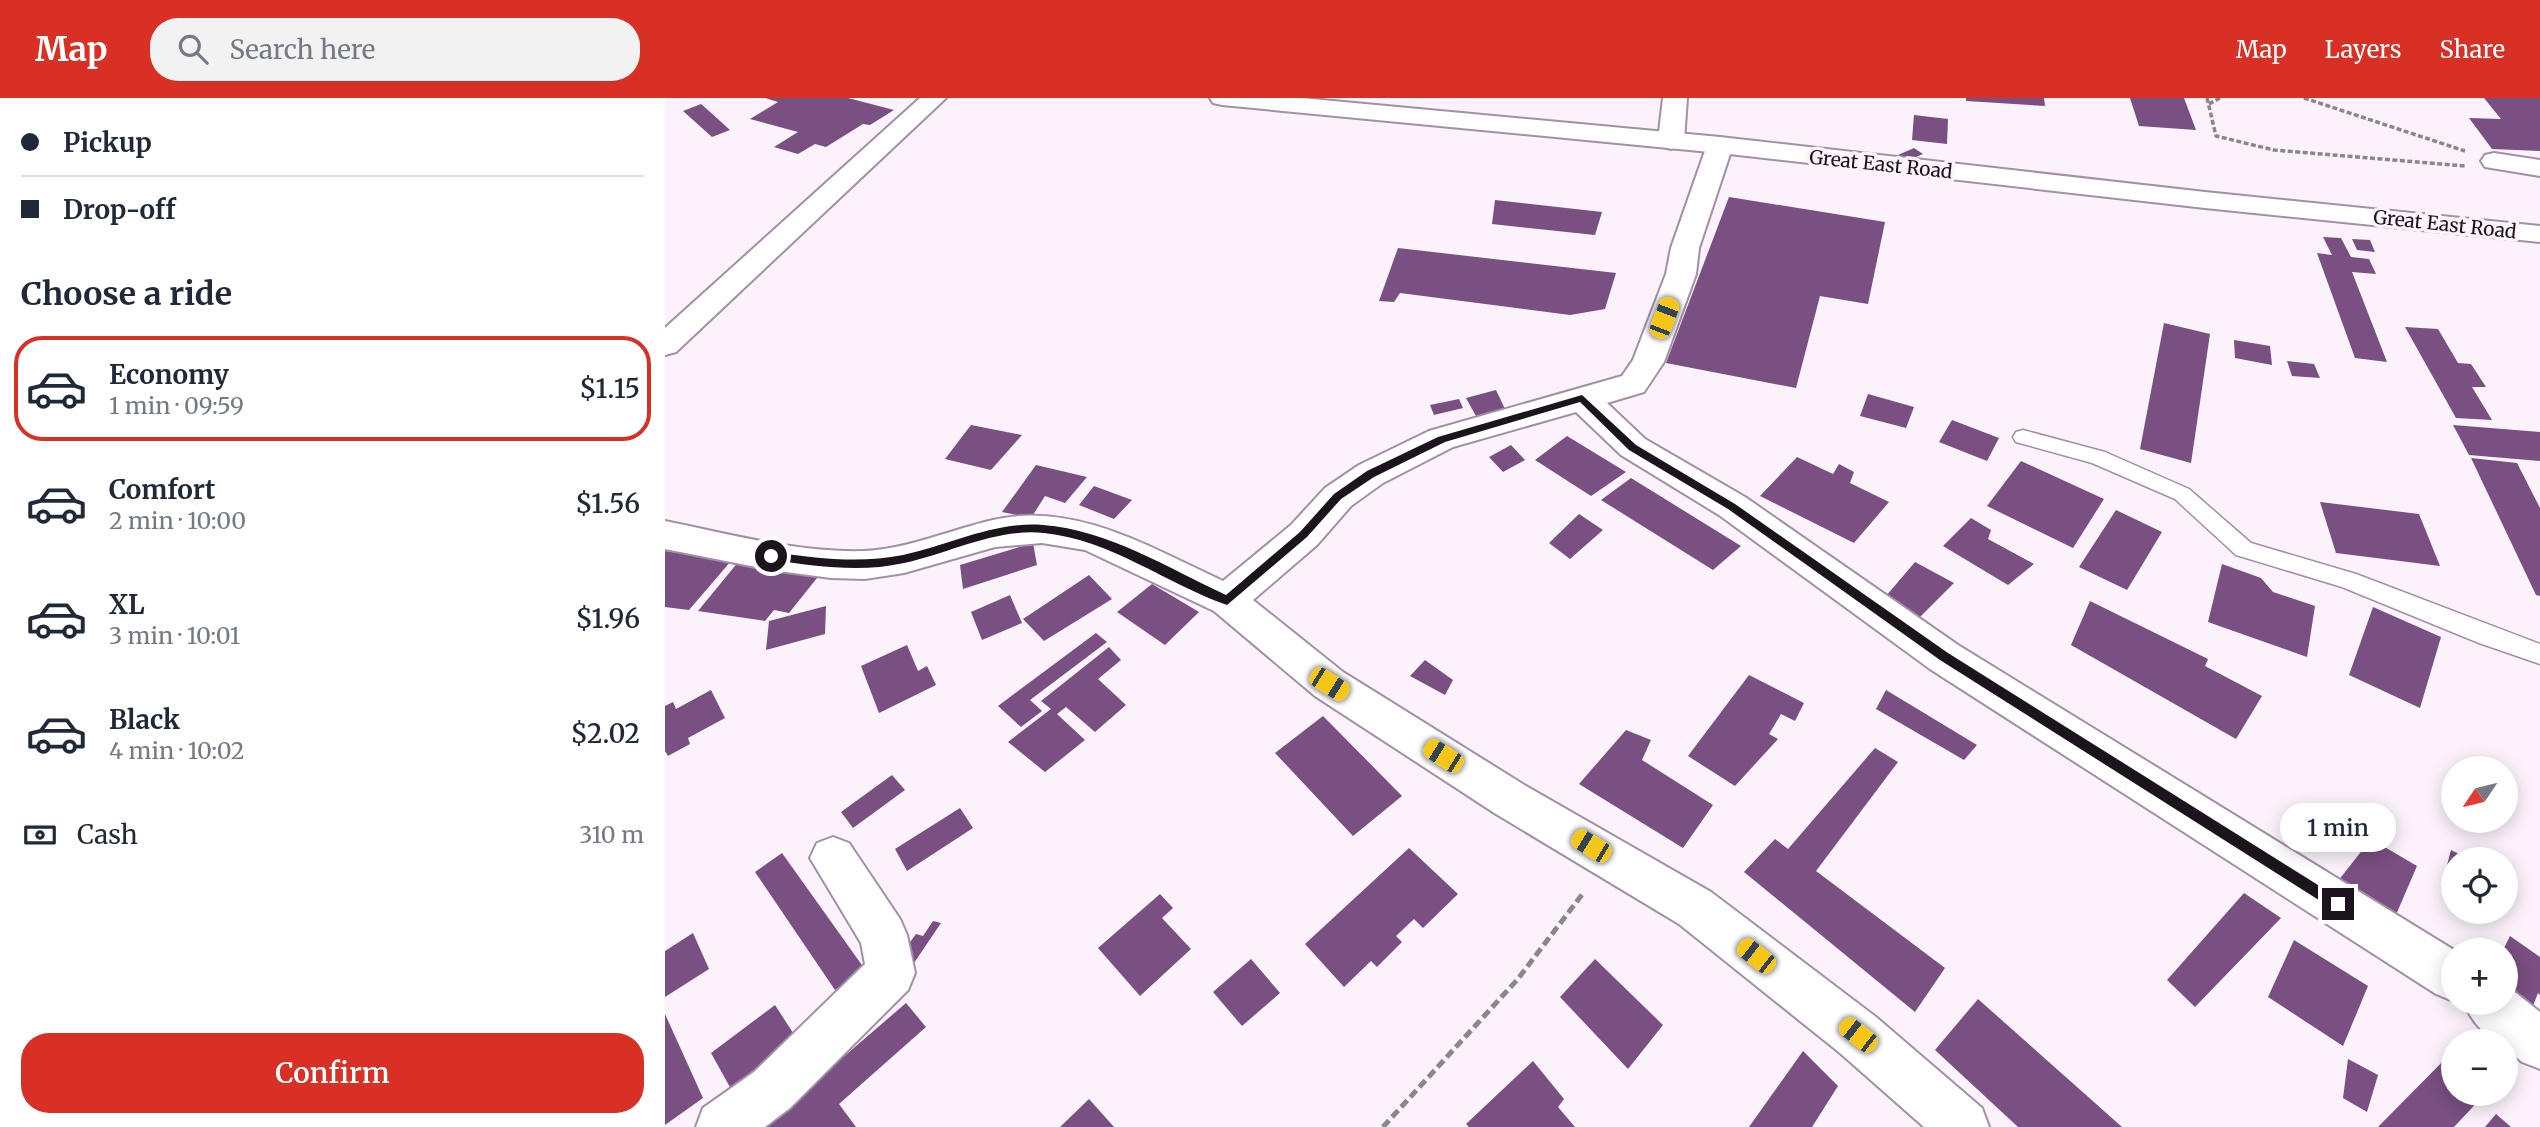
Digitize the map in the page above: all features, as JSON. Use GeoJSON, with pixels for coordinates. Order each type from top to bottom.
{"type":"FeatureCollection","features":[{"type":"Feature","properties":{"kind":"main road"},"geometry":{"type":"LineString","coordinates":[[665,345],[934,98]]}},
{"type":"Feature","properties":{"kind":"main road","name":"Great East Road"},"geometry":{"type":"LineString","coordinates":[[1222,98],[1720,145],[2205,200],[2540,234]]}},
{"type":"Feature","properties":{"kind":"main road"},"geometry":{"type":"LineString","coordinates":[[1671,141],[1675,98]]}},
{"type":"Feature","properties":{"kind":"main road"},"geometry":{"type":"LineString","coordinates":[[1227,600],[1304,534],[1338,496],[1371,474],[1441,439],[1633,384],[1647,362],[1681,274],[1685,248],[1720,145]]}},
{"type":"Feature","properties":{"kind":"main road"},"geometry":{"type":"LineString","coordinates":[[2494,161],[2540,169]]}},
{"type":"Feature","properties":{"kind":"main road"},"geometry":{"type":"LineString","coordinates":[[1582,398],[1633,447],[1731,506],[1944,657],[2441,969]]}},
{"type":"Feature","properties":{"kind":"main road"},"geometry":{"type":"LineString","coordinates":[[665,535],[771,556],[831,564],[865,565],[904,559],[995,533],[1042,529],[1092,537],[1227,600],[1329,684],[1511,800],[1695,908],[1858,1035],[1963,1127]]}},
{"type":"Feature","properties":{"kind":"main road"},"geometry":{"type":"LineString","coordinates":[[723,1127],[772,1090],[891,973],[883,935],[833,858]]}},
{"type":"Feature","properties":{"kind":"main road"},"geometry":{"type":"LineString","coordinates":[[2504,1015],[2540,1044]]}},
{"type":"Feature","properties":{"kind":"lane"},"geometry":{"type":"LineString","coordinates":[[2023,437],[2098,457],[2182,494],[2244,548],[2348,580],[2487,636],[2540,654]]}},
{"type":"Feature","properties":{"kind":"path"},"geometry":{"type":"LineString","coordinates":[[2207,98],[2216,136],[2274,150],[2465,166],[2494,161]]}},
{"type":"Feature","properties":{"kind":"path"},"geometry":{"type":"LineString","coordinates":[[2209,104],[2220,98]]}},
{"type":"Feature","properties":{"kind":"path"},"geometry":{"type":"LineString","coordinates":[[2304,98],[2494,161]]}},
{"type":"Feature","properties":{"kind":"path"},"geometry":{"type":"LineString","coordinates":[[1383,1127],[1517,980],[1611,858]]}},
{"type":"Feature","properties":{"kind":"building"},"geometry":{"type":"Polygon","coordinates":[[[765,98],[848,98],[894,110],[870,125],[863,124],[826,147],[815,144],[798,154],[774,147],[798,132],[750,119],[778,102],[765,98]]]}},
{"type":"Feature","properties":{"kind":"building"},"geometry":{"type":"Polygon","coordinates":[[[1966,98],[2044,98],[2045,106],[1966,101],[1966,98]]]}},
{"type":"Feature","properties":{"kind":"building"},"geometry":{"type":"Polygon","coordinates":[[[2130,98],[2184,98],[2196,130],[2139,126],[2130,98]]]}},
{"type":"Feature","properties":{"kind":"building"},"geometry":{"type":"Polygon","coordinates":[[[2484,98],[2540,98],[2540,151],[2492,149],[2469,118],[2501,119],[2484,98]]]}},
{"type":"Feature","properties":{"kind":"building"},"geometry":{"type":"Polygon","coordinates":[[[701,104],[730,130],[712,137],[683,111],[701,104]]]}},
{"type":"Feature","properties":{"kind":"building"},"geometry":{"type":"Polygon","coordinates":[[[1914,115],[1948,119],[1947,144],[1912,140],[1914,115]]]}},
{"type":"Feature","properties":{"kind":"building"},"geometry":{"type":"Polygon","coordinates":[[[1914,148],[1923,154],[1907,161],[1898,155],[1914,148]]]}},
{"type":"Feature","properties":{"kind":"building"},"geometry":{"type":"Polygon","coordinates":[[[1729,197],[1885,222],[1868,304],[1820,296],[1796,388],[1666,363],[1729,197]]]}},
{"type":"Feature","properties":{"kind":"building"},"geometry":{"type":"Polygon","coordinates":[[[1495,200],[1602,212],[1595,235],[1492,224],[1495,200]]]}},
{"type":"Feature","properties":{"kind":"building"},"geometry":{"type":"Polygon","coordinates":[[[2323,237],[2341,238],[2351,257],[2369,259],[2376,274],[2352,272],[2387,362],[2355,358],[2317,253],[2332,255],[2323,237]]]}},
{"type":"Feature","properties":{"kind":"building"},"geometry":{"type":"Polygon","coordinates":[[[2352,239],[2370,240],[2375,252],[2357,250],[2352,239]]]}},
{"type":"Feature","properties":{"kind":"building"},"geometry":{"type":"Polygon","coordinates":[[[1398,248],[1616,273],[1605,309],[1570,315],[1400,293],[1394,302],[1379,301],[1398,248]]]}},
{"type":"Feature","properties":{"kind":"building"},"geometry":{"type":"Polygon","coordinates":[[[2164,323],[2210,334],[2191,463],[2140,449],[2164,323]]]}},
{"type":"Feature","properties":{"kind":"building"},"geometry":{"type":"Polygon","coordinates":[[[2405,327],[2438,329],[2458,363],[2471,364],[2486,387],[2472,387],[2492,420],[2456,418],[2405,327]]]}},
{"type":"Feature","properties":{"kind":"building"},"geometry":{"type":"Polygon","coordinates":[[[2234,340],[2270,346],[2272,365],[2235,358],[2234,340]]]}},
{"type":"Feature","properties":{"kind":"building"},"geometry":{"type":"Polygon","coordinates":[[[2287,361],[2314,364],[2320,378],[2292,376],[2287,361]]]}},
{"type":"Feature","properties":{"kind":"building"},"geometry":{"type":"Polygon","coordinates":[[[1496,390],[1505,409],[1476,416],[1466,398],[1496,390]]]}},
{"type":"Feature","properties":{"kind":"building"},"geometry":{"type":"Polygon","coordinates":[[[1868,394],[1914,407],[1906,428],[1860,416],[1868,394]]]}},
{"type":"Feature","properties":{"kind":"building"},"geometry":{"type":"Polygon","coordinates":[[[1459,399],[1463,408],[1434,415],[1430,405],[1459,399]]]}},
{"type":"Feature","properties":{"kind":"building"},"geometry":{"type":"Polygon","coordinates":[[[1952,420],[1999,438],[1987,461],[1939,442],[1952,420]]]}},
{"type":"Feature","properties":{"kind":"building"},"geometry":{"type":"Polygon","coordinates":[[[971,425],[1022,435],[991,470],[945,459],[971,425]]]}},
{"type":"Feature","properties":{"kind":"building"},"geometry":{"type":"Polygon","coordinates":[[[2453,425],[2540,432],[2540,461],[2469,455],[2453,425]]]}},
{"type":"Feature","properties":{"kind":"building"},"geometry":{"type":"Polygon","coordinates":[[[1567,436],[1626,472],[1591,496],[1535,460],[1567,436]]]}},
{"type":"Feature","properties":{"kind":"building"},"geometry":{"type":"Polygon","coordinates":[[[1511,445],[1525,460],[1503,472],[1489,457],[1511,445]]]}},
{"type":"Feature","properties":{"kind":"building"},"geometry":{"type":"Polygon","coordinates":[[[1797,457],[1833,474],[1839,464],[1854,472],[1850,483],[1889,502],[1854,543],[1760,496],[1797,457]]]}},
{"type":"Feature","properties":{"kind":"building"},"geometry":{"type":"Polygon","coordinates":[[[2471,458],[2517,463],[2540,508],[2540,596],[2536,595],[2471,458]]]}},
{"type":"Feature","properties":{"kind":"building"},"geometry":{"type":"Polygon","coordinates":[[[2021,461],[2104,499],[2073,548],[1987,506],[2021,461]]]}},
{"type":"Feature","properties":{"kind":"building"},"geometry":{"type":"Polygon","coordinates":[[[1036,465],[1087,477],[1065,503],[1045,496],[1031,518],[1002,512],[1036,465]]]}},
{"type":"Feature","properties":{"kind":"building"},"geometry":{"type":"Polygon","coordinates":[[[1631,478],[1741,546],[1713,570],[1601,500],[1631,478]]]}},
{"type":"Feature","properties":{"kind":"building"},"geometry":{"type":"Polygon","coordinates":[[[1094,486],[1132,500],[1114,519],[1079,505],[1094,486]]]}},
{"type":"Feature","properties":{"kind":"building"},"geometry":{"type":"Polygon","coordinates":[[[2320,502],[2419,514],[2440,566],[2336,553],[2320,502]]]}},
{"type":"Feature","properties":{"kind":"building"},"geometry":{"type":"Polygon","coordinates":[[[2116,510],[2162,532],[2127,590],[2079,567],[2116,510]]]}},
{"type":"Feature","properties":{"kind":"building"},"geometry":{"type":"Polygon","coordinates":[[[1579,514],[1603,530],[1570,559],[1549,543],[1579,514]]]}},
{"type":"Feature","properties":{"kind":"building"},"geometry":{"type":"Polygon","coordinates":[[[1971,518],[1991,530],[1988,539],[2034,564],[2008,585],[1943,546],[1971,518]]]}},
{"type":"Feature","properties":{"kind":"building"},"geometry":{"type":"Polygon","coordinates":[[[1033,543],[1037,565],[963,589],[960,565],[1033,543]]]}},
{"type":"Feature","properties":{"kind":"building"},"geometry":{"type":"Polygon","coordinates":[[[665,551],[731,561],[689,610],[665,607],[665,551]]]}},
{"type":"Feature","properties":{"kind":"building"},"geometry":{"type":"Polygon","coordinates":[[[739,561],[821,573],[789,613],[774,610],[765,621],[698,611],[739,561]]]}},
{"type":"Feature","properties":{"kind":"building"},"geometry":{"type":"Polygon","coordinates":[[[1915,562],[1954,583],[1919,618],[1886,596],[1915,562]]]}},
{"type":"Feature","properties":{"kind":"building"},"geometry":{"type":"Polygon","coordinates":[[[2222,564],[2261,578],[2273,592],[2315,606],[2307,657],[2208,622],[2222,564]]]}},
{"type":"Feature","properties":{"kind":"building"},"geometry":{"type":"Polygon","coordinates":[[[1089,575],[1112,599],[1044,641],[1023,619],[1089,575]]]}},
{"type":"Feature","properties":{"kind":"building"},"geometry":{"type":"Polygon","coordinates":[[[1152,584],[1199,612],[1165,645],[1117,612],[1152,584]]]}},
{"type":"Feature","properties":{"kind":"building"},"geometry":{"type":"Polygon","coordinates":[[[1010,595],[1022,623],[982,640],[971,612],[1010,595]]]}},
{"type":"Feature","properties":{"kind":"building"},"geometry":{"type":"Polygon","coordinates":[[[2090,601],[2208,659],[2205,666],[2262,696],[2236,739],[2071,645],[2090,601]]]}},
{"type":"Feature","properties":{"kind":"building"},"geometry":{"type":"Polygon","coordinates":[[[826,606],[825,634],[766,650],[769,621],[826,606]]]}},
{"type":"Feature","properties":{"kind":"building"},"geometry":{"type":"Polygon","coordinates":[[[2373,607],[2441,637],[2420,708],[2349,675],[2373,607]]]}},
{"type":"Feature","properties":{"kind":"building"},"geometry":{"type":"Polygon","coordinates":[[[1096,633],[1107,642],[1030,700],[1042,711],[1021,727],[998,706],[1096,633]]]}},
{"type":"Feature","properties":{"kind":"building"},"geometry":{"type":"Polygon","coordinates":[[[907,645],[918,671],[927,666],[936,685],[879,713],[861,666],[907,645]]]}},
{"type":"Feature","properties":{"kind":"building"},"geometry":{"type":"Polygon","coordinates":[[[1109,647],[1121,660],[1098,679],[1126,705],[1095,732],[1066,707],[1057,714],[1085,740],[1045,772],[1008,742],[1051,709],[1041,701],[1109,647]]]}},
{"type":"Feature","properties":{"kind":"building"},"geometry":{"type":"Polygon","coordinates":[[[1425,660],[1453,680],[1445,695],[1410,676],[1425,660]]]}},
{"type":"Feature","properties":{"kind":"building"},"geometry":{"type":"Polygon","coordinates":[[[1749,675],[1804,703],[1795,721],[1781,714],[1769,734],[1778,739],[1735,786],[1688,756],[1749,675]]]}},
{"type":"Feature","properties":{"kind":"building"},"geometry":{"type":"Polygon","coordinates":[[[711,690],[725,718],[688,738],[690,744],[668,756],[665,751],[665,706],[673,702],[676,709],[711,690]]]}},
{"type":"Feature","properties":{"kind":"building"},"geometry":{"type":"Polygon","coordinates":[[[1886,690],[1977,745],[1964,760],[1876,709],[1886,690]]]}},
{"type":"Feature","properties":{"kind":"building"},"geometry":{"type":"Polygon","coordinates":[[[1323,716],[1402,796],[1353,836],[1275,753],[1323,716]]]}},
{"type":"Feature","properties":{"kind":"building"},"geometry":{"type":"Polygon","coordinates":[[[1626,730],[1651,740],[1642,760],[1713,805],[1683,848],[1579,784],[1626,730]]]}},
{"type":"Feature","properties":{"kind":"building"},"geometry":{"type":"Polygon","coordinates":[[[1875,748],[1898,762],[1816,871],[1945,968],[1915,1012],[1744,872],[1775,839],[1788,849],[1875,748]]]}},
{"type":"Feature","properties":{"kind":"building"},"geometry":{"type":"Polygon","coordinates":[[[892,775],[905,790],[853,828],[841,812],[892,775]]]}},
{"type":"Feature","properties":{"kind":"building"},"geometry":{"type":"Polygon","coordinates":[[[960,808],[973,828],[907,871],[895,849],[960,808]]]}},
{"type":"Feature","properties":{"kind":"building"},"geometry":{"type":"Polygon","coordinates":[[[2371,839],[2417,866],[2395,917],[2338,881],[2371,839]]]}},
{"type":"Feature","properties":{"kind":"building"},"geometry":{"type":"Polygon","coordinates":[[[1409,848],[1458,894],[1423,928],[1414,919],[1396,936],[1402,942],[1377,967],[1371,961],[1344,987],[1305,944],[1409,848]]]}},
{"type":"Feature","properties":{"kind":"building"},"geometry":{"type":"Polygon","coordinates":[[[782,853],[864,968],[835,990],[755,872],[782,853]]]}},
{"type":"Feature","properties":{"kind":"building"},"geometry":{"type":"Polygon","coordinates":[[[2244,893],[2281,918],[2195,1007],[2167,980],[2244,893]]]}},
{"type":"Feature","properties":{"kind":"building"},"geometry":{"type":"Polygon","coordinates":[[[1160,894],[1173,908],[1162,918],[1191,949],[1140,996],[1098,948],[1160,894]]]}},
{"type":"Feature","properties":{"kind":"building"},"geometry":{"type":"Polygon","coordinates":[[[933,921],[941,923],[914,963],[899,957],[916,934],[923,936],[933,921]]]}},
{"type":"Feature","properties":{"kind":"building"},"geometry":{"type":"Polygon","coordinates":[[[693,933],[709,969],[665,997],[665,951],[693,933]]]}},
{"type":"Feature","properties":{"kind":"building"},"geometry":{"type":"Polygon","coordinates":[[[2294,940],[2368,986],[2343,1046],[2268,997],[2294,940]]]}},
{"type":"Feature","properties":{"kind":"building"},"geometry":{"type":"Polygon","coordinates":[[[2518,942],[2540,957],[2540,995],[2538,993],[2531,1011],[2518,1002],[2518,942]]]}},
{"type":"Feature","properties":{"kind":"building"},"geometry":{"type":"Polygon","coordinates":[[[1251,959],[1280,993],[1242,1026],[1213,992],[1251,959]]]}},
{"type":"Feature","properties":{"kind":"building"},"geometry":{"type":"Polygon","coordinates":[[[1595,959],[1663,1025],[1628,1069],[1560,997],[1595,959]]]}},
{"type":"Feature","properties":{"kind":"building"},"geometry":{"type":"Polygon","coordinates":[[[1978,999],[2122,1127],[2018,1127],[1935,1050],[1978,999]]]}},
{"type":"Feature","properties":{"kind":"building"},"geometry":{"type":"Polygon","coordinates":[[[906,1003],[926,1027],[839,1104],[856,1127],[762,1127],[906,1003]]]}},
{"type":"Feature","properties":{"kind":"building"},"geometry":{"type":"Polygon","coordinates":[[[775,1005],[797,1039],[731,1089],[711,1053],[775,1005]]]}},
{"type":"Feature","properties":{"kind":"building"},"geometry":{"type":"Polygon","coordinates":[[[665,1014],[703,1098],[665,1125],[665,1014]]]}},
{"type":"Feature","properties":{"kind":"building"},"geometry":{"type":"Polygon","coordinates":[[[1803,1051],[1838,1086],[1812,1127],[1749,1127],[1803,1051]]]}},
{"type":"Feature","properties":{"kind":"building"},"geometry":{"type":"Polygon","coordinates":[[[2348,1059],[2378,1075],[2367,1112],[2343,1098],[2348,1059]]]}},
{"type":"Feature","properties":{"kind":"building"},"geometry":{"type":"Polygon","coordinates":[[[1533,1061],[1564,1099],[1558,1107],[1575,1127],[1469,1127],[1466,1124],[1533,1061]]]}},
{"type":"Feature","properties":{"kind":"building"},"geometry":{"type":"Polygon","coordinates":[[[2441,1063],[2441,1106],[2474,1106],[2454,1127],[2378,1127],[2441,1063]]]}},
{"type":"Feature","properties":{"kind":"building"},"geometry":{"type":"Polygon","coordinates":[[[1089,1099],[1114,1127],[1060,1127],[1089,1099]]]}},
{"type":"Feature","properties":{"kind":"building"},"geometry":{"type":"Polygon","coordinates":[[[2496,1114],[2511,1127],[2485,1127],[2496,1114]]]}},
{"type":"Feature","properties":{"kind":"route"},"geometry":{"type":"LineString","coordinates":[[771,556],[831,564],[865,565],[904,559],[995,533],[1042,529],[1092,537],[1227,600],[1304,534],[1338,496],[1371,474],[1441,439],[1582,398],[1633,447],[1731,506],[1944,657],[2338,904]]}}]}
